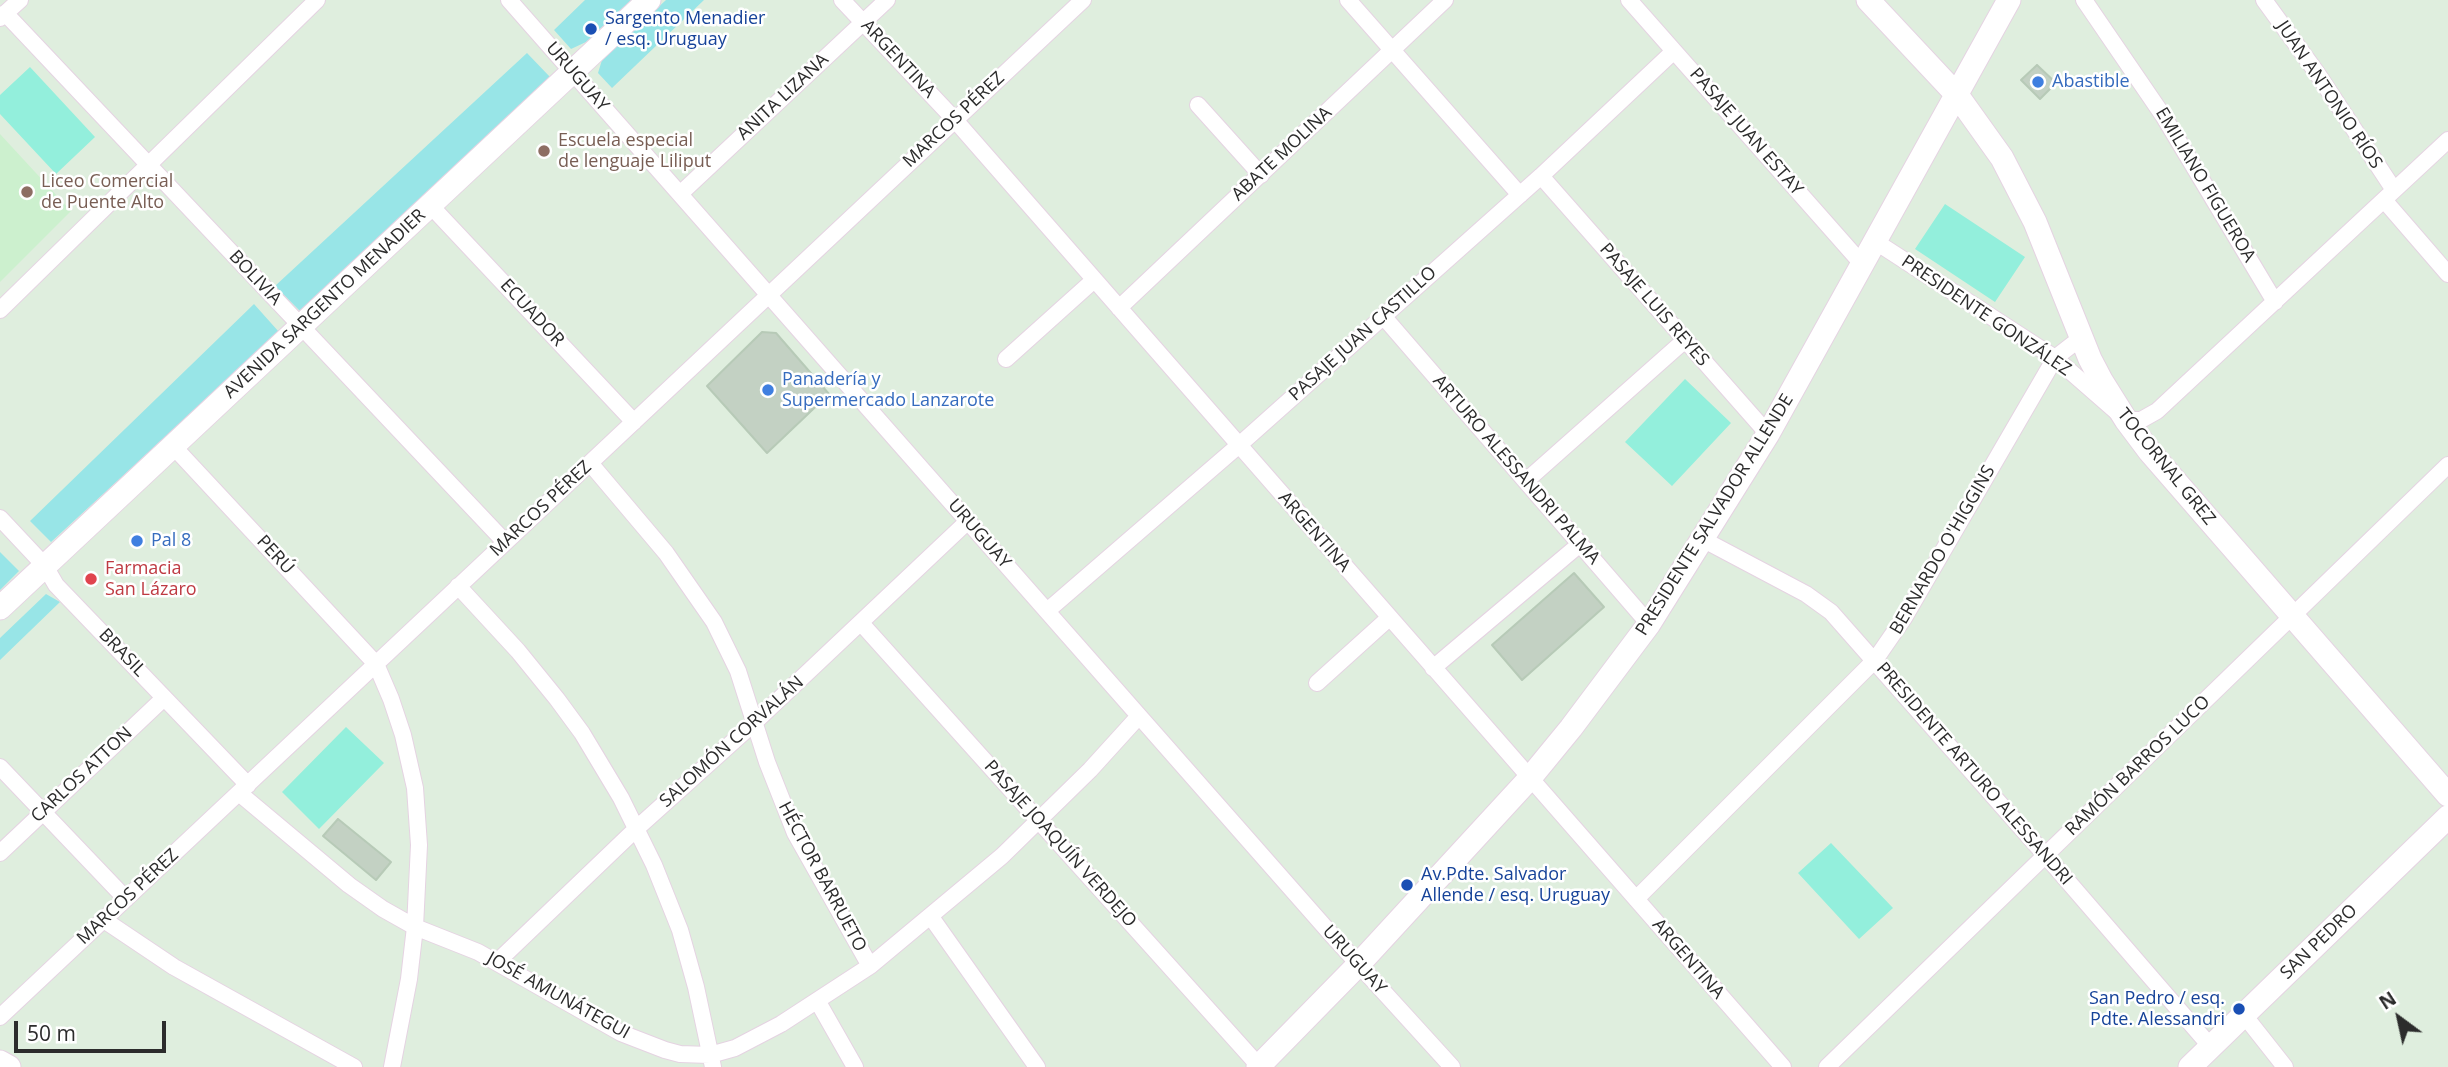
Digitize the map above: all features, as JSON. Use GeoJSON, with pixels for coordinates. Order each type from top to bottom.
{"type":"FeatureCollection","features":[{"type":"Feature","properties":{"kind":"main road","name":"AVENIDA SARGENTO MENADIER"},"geometry":{"type":"LineString","coordinates":[[0,608],[649,0]]}},
{"type":"Feature","properties":{"kind":"main road","name":"TOCORNAL GREZ"},"geometry":{"type":"LineString","coordinates":[[1868,0],[1956,95],[2002,158],[2019,189],[2101,380],[2126,420],[2150,452],[2448,795]]}},
{"type":"Feature","properties":{"kind":"main road","name":"PRESIDENTE SALVADOR ALLENDE"},"geometry":{"type":"LineString","coordinates":[[1259,1067],[1359,965],[1530,778],[1649,624],[1768,434],[2009,0]]}},
{"type":"Feature","properties":{"kind":"main road","name":"SAN PEDRO"},"geometry":{"type":"LineString","coordinates":[[2190,1067],[2448,817]]}},
{"type":"Feature","properties":{"kind":"main road"},"geometry":{"type":"LineString","coordinates":[[0,1062],[9,1067]]}},
{"type":"Feature","properties":{"kind":"street"},"geometry":{"type":"LineString","coordinates":[[3,16],[20,0]]}},
{"type":"Feature","properties":{"kind":"street"},"geometry":{"type":"LineString","coordinates":[[0,310],[317,0]]}},
{"type":"Feature","properties":{"kind":"street","name":"URUGUAY"},"geometry":{"type":"LineString","coordinates":[[509,0],[1451,1067]]}},
{"type":"Feature","properties":{"kind":"street","name":"ARGENTINA"},"geometry":{"type":"LineString","coordinates":[[842,0],[955,120],[1783,1067]]}},
{"type":"Feature","properties":{"kind":"street","name":"ANITA LIZANA"},"geometry":{"type":"LineString","coordinates":[[680,194],[887,0]]}},
{"type":"Feature","properties":{"kind":"street","name":"MARCOS PÉREZ"},"geometry":{"type":"LineString","coordinates":[[0,1017],[1083,0]]}},
{"type":"Feature","properties":{"kind":"street"},"geometry":{"type":"LineString","coordinates":[[1348,0],[1520,195]]}},
{"type":"Feature","properties":{"kind":"street","name":"ABATE MOLINA"},"geometry":{"type":"LineString","coordinates":[[1119,309],[1445,0]]}},
{"type":"Feature","properties":{"kind":"street","name":"PASAJE JUAN ESTAY"},"geometry":{"type":"LineString","coordinates":[[1629,0],[1863,265]]}},
{"type":"Feature","properties":{"kind":"street","name":"EMILIANO FIGUEROA"},"geometry":{"type":"LineString","coordinates":[[2084,0],[2164,117],[2275,302]]}},
{"type":"Feature","properties":{"kind":"street","name":"JUAN ANTONIO RÍOS"},"geometry":{"type":"LineString","coordinates":[[2264,0],[2343,112],[2389,195],[2448,274]]}},
{"type":"Feature","properties":{"kind":"street","name":"BOLIVIA"},"geometry":{"type":"LineString","coordinates":[[3,16],[505,542]]}},
{"type":"Feature","properties":{"kind":"street","name":"PASAJE JUAN CASTILLO"},"geometry":{"type":"LineString","coordinates":[[1047,611],[1238,446],[1520,195],[1674,51]]}},
{"type":"Feature","properties":{"kind":"street"},"geometry":{"type":"LineString","coordinates":[[1198,105],[1261,174]]}},
{"type":"Feature","properties":{"kind":"street"},"geometry":{"type":"LineString","coordinates":[[2126,420],[2150,417],[2448,140]]}},
{"type":"Feature","properties":{"kind":"street","name":"PASAJE LUIS REYES"},"geometry":{"type":"LineString","coordinates":[[1541,176],[1768,434]]}},
{"type":"Feature","properties":{"kind":"street","name":"ECUADOR"},"geometry":{"type":"LineString","coordinates":[[430,205],[634,422]]}},
{"type":"Feature","properties":{"kind":"street","name":"PRESIDENTE GONZÁLEZ"},"geometry":{"type":"LineString","coordinates":[[1876,242],[2055,358],[2126,420]]}},
{"type":"Feature","properties":{"kind":"street"},"geometry":{"type":"LineString","coordinates":[[1006,359],[1094,280]]}},
{"type":"Feature","properties":{"kind":"street","name":"ARTURO ALESSANDRI PALMA"},"geometry":{"type":"LineString","coordinates":[[1383,316],[1649,624]]}},
{"type":"Feature","properties":{"kind":"street","name":"BERNARDO O'HIGGINS"},"geometry":{"type":"LineString","coordinates":[[1636,899],[1875,660],[1904,618],[2055,358],[2082,337]]}},
{"type":"Feature","properties":{"kind":"street"},"geometry":{"type":"LineString","coordinates":[[1526,481],[1685,340]]}},
{"type":"Feature","properties":{"kind":"street","name":"PERÚ"},"geometry":{"type":"LineString","coordinates":[[173,446],[376,664]]}},
{"type":"Feature","properties":{"kind":"street","name":"HÉCTOR BARRUETO"},"geometry":{"type":"LineString","coordinates":[[590,463],[666,553],[700,599],[738,671],[772,775],[795,833],[870,966]]}},
{"type":"Feature","properties":{"kind":"street","name":"RAMÓN BARROS LUCO"},"geometry":{"type":"LineString","coordinates":[[1827,1067],[2448,465]]}},
{"type":"Feature","properties":{"kind":"street","name":"BRASIL"},"geometry":{"type":"LineString","coordinates":[[0,518],[45,566],[56,585],[164,698],[243,789]]}},
{"type":"Feature","properties":{"kind":"street","name":"SALOMÓN CORVALÁN"},"geometry":{"type":"LineString","coordinates":[[497,962],[968,521]]}},
{"type":"Feature","properties":{"kind":"street","name":"PRESIDENTE ARTURO ALESSANDRI"},"geometry":{"type":"LineString","coordinates":[[1704,540],[1815,599],[1831,612],[2211,1047]]}},
{"type":"Feature","properties":{"kind":"street"},"geometry":{"type":"LineString","coordinates":[[1433,668],[1580,544]]}},
{"type":"Feature","properties":{"kind":"street"},"geometry":{"type":"LineString","coordinates":[[458,586],[518,651],[563,708],[604,768],[636,829],[680,930],[712,1061]]}},
{"type":"Feature","properties":{"kind":"street"},"geometry":{"type":"LineString","coordinates":[[1317,683],[1389,618]]}},
{"type":"Feature","properties":{"kind":"street","name":"PASAJE JOAQUÍN VERDEJO"},"geometry":{"type":"LineString","coordinates":[[861,623],[1259,1067]]}},
{"type":"Feature","properties":{"kind":"street"},"geometry":{"type":"LineString","coordinates":[[376,664],[403,735],[415,788],[419,845],[410,979],[392,1067]]}},
{"type":"Feature","properties":{"kind":"street","name":"CARLOS ATTON"},"geometry":{"type":"LineString","coordinates":[[0,853],[164,698]]}},
{"type":"Feature","properties":{"kind":"street","name":"JOSÉ AMUNÁTEGUI"},"geometry":{"type":"LineString","coordinates":[[243,789],[349,885],[383,909],[415,927],[458,943],[497,962],[603,1024],[643,1042],[712,1061],[818,1002],[870,966],[931,917],[1039,821],[1139,716]]}},
{"type":"Feature","properties":{"kind":"street"},"geometry":{"type":"LineString","coordinates":[[0,767],[126,899]]}},
{"type":"Feature","properties":{"kind":"street"},"geometry":{"type":"LineString","coordinates":[[931,917],[1037,1067]]}},
{"type":"Feature","properties":{"kind":"street"},"geometry":{"type":"LineString","coordinates":[[104,920],[174,967],[354,1067]]}},
{"type":"Feature","properties":{"kind":"street"},"geometry":{"type":"LineString","coordinates":[[818,1002],[855,1067]]}},
{"type":"Feature","properties":{"kind":"street"},"geometry":{"type":"LineString","coordinates":[[2245,1014],[2284,1067]]}},
{"type":"Feature","properties":{"kind":"shaded area"},"geometry":{"type":"Polygon","coordinates":[[[585,0],[631,0],[586,42],[571,49],[554,30],[585,0]]]}},
{"type":"Feature","properties":{"kind":"shaded area"},"geometry":{"type":"Polygon","coordinates":[[[666,0],[704,0],[612,88],[598,73],[602,60],[666,0]]]}},
{"type":"Feature","properties":{"kind":"shaded area"},"geometry":{"type":"Polygon","coordinates":[[[527,53],[550,77],[301,312],[275,286],[527,53]]]}},
{"type":"Feature","properties":{"kind":"shaded area"},"geometry":{"type":"Polygon","coordinates":[[[30,67],[95,137],[56,174],[0,114],[0,95],[30,67]]]}},
{"type":"Feature","properties":{"kind":"shaded area","name":"Liceo Comercial de Puente Alto"},"geometry":{"type":"Polygon","coordinates":[[[0,134],[71,211],[0,282],[0,134]]]}},
{"type":"Feature","properties":{"kind":"shaded area"},"geometry":{"type":"Polygon","coordinates":[[[1945,204],[2025,257],[1995,302],[1915,249],[1945,204]]]}},
{"type":"Feature","properties":{"kind":"shaded area"},"geometry":{"type":"Polygon","coordinates":[[[254,304],[279,332],[51,542],[30,521],[254,304]]]}},
{"type":"Feature","properties":{"kind":"shaded area"},"geometry":{"type":"Polygon","coordinates":[[[1685,379],[1731,423],[1672,486],[1625,442],[1685,379]]]}},
{"type":"Feature","properties":{"kind":"shaded area"},"geometry":{"type":"Polygon","coordinates":[[[0,552],[19,571],[0,590],[0,552]]]}},
{"type":"Feature","properties":{"kind":"shaded area"},"geometry":{"type":"Polygon","coordinates":[[[46,594],[60,602],[0,660],[0,638],[46,594]]]}},
{"type":"Feature","properties":{"kind":"shaded area"},"geometry":{"type":"Polygon","coordinates":[[[346,727],[384,763],[319,829],[282,792],[346,727]]]}},
{"type":"Feature","properties":{"kind":"shaded area"},"geometry":{"type":"Polygon","coordinates":[[[1831,843],[1893,908],[1859,939],[1798,873],[1831,843]]]}},
{"type":"Feature","properties":{"kind":"building","name":"Abastible"},"geometry":{"type":"Polygon","coordinates":[[[2037,65],[2056,83],[2040,99],[2021,80],[2037,65]]]}},
{"type":"Feature","properties":{"kind":"building","name":"Panadería y Supermercado Lanzarote"},"geometry":{"type":"Polygon","coordinates":[[[762,332],[776,333],[829,394],[767,453],[707,386],[762,332]]]}},
{"type":"Feature","properties":{"kind":"building"},"geometry":{"type":"Polygon","coordinates":[[[1574,573],[1604,607],[1522,680],[1492,645],[1574,573]]]}},
{"type":"Feature","properties":{"kind":"building"},"geometry":{"type":"Polygon","coordinates":[[[338,819],[391,862],[376,880],[323,836],[338,819]]]}},
{"type":"Feature","properties":{"kind":"place","name":"Sargento Menadier / esq. Uruguay"},"geometry":{"type":"Point","coordinates":[591,29]}},
{"type":"Feature","properties":{"kind":"place","name":"Abastible"},"geometry":{"type":"Point","coordinates":[2038,82]}},
{"type":"Feature","properties":{"kind":"place","name":"Escuela especial de lenguaje Liliput"},"geometry":{"type":"Point","coordinates":[544,151]}},
{"type":"Feature","properties":{"kind":"place","name":"Liceo Comercial de Puente Alto"},"geometry":{"type":"Point","coordinates":[27,192]}},
{"type":"Feature","properties":{"kind":"place","name":"Panadería y Supermercado Lanzarote"},"geometry":{"type":"Point","coordinates":[768,390]}},
{"type":"Feature","properties":{"kind":"place","name":"Pal 8"},"geometry":{"type":"Point","coordinates":[137,541]}},
{"type":"Feature","properties":{"kind":"place","name":"Farmacia San Lázaro"},"geometry":{"type":"Point","coordinates":[91,579]}},
{"type":"Feature","properties":{"kind":"place","name":"Av.Pdte. Salvador Allende / esq. Uruguay"},"geometry":{"type":"Point","coordinates":[1407,885]}},
{"type":"Feature","properties":{"kind":"place","name":"San Pedro / esq. Pdte. Alessandri"},"geometry":{"type":"Point","coordinates":[2239,1009]}}]}
